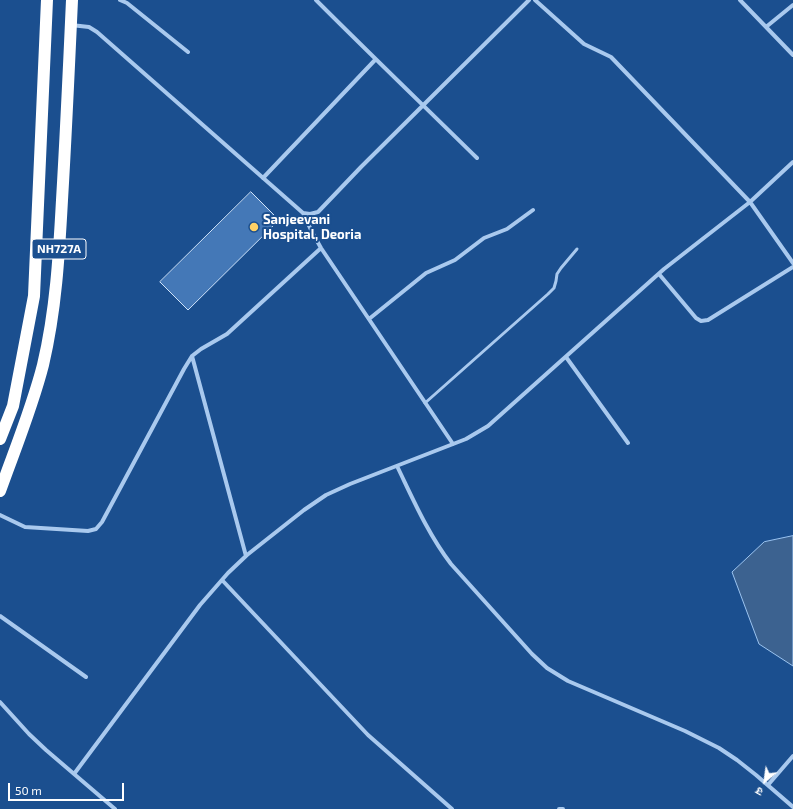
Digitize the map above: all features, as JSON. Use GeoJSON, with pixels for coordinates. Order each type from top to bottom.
{"type":"FeatureCollection","features":[{"type":"Feature","properties":{"kind":"highway","name":"NH727A"},"geometry":{"type":"LineString","coordinates":[[0,439],[13,406],[34,296],[47,0]]}},
{"type":"Feature","properties":{"kind":"highway","name":"NH727A"},"geometry":{"type":"LineString","coordinates":[[0,491],[28,416],[43,365],[51,325],[57,280],[72,0]]}},
{"type":"Feature","properties":{"kind":"street"},"geometry":{"type":"LineString","coordinates":[[120,0],[128,3],[188,52]]}},
{"type":"Feature","properties":{"kind":"street"},"geometry":{"type":"LineString","coordinates":[[316,0],[375,60],[477,158]]}},
{"type":"Feature","properties":{"kind":"street"},"geometry":{"type":"LineString","coordinates":[[303,213],[310,214],[318,212],[360,167],[529,0]]}},
{"type":"Feature","properties":{"kind":"street"},"geometry":{"type":"LineString","coordinates":[[535,0],[584,44],[599,52],[606,53],[611,57],[750,202],[793,263]]}},
{"type":"Feature","properties":{"kind":"street"},"geometry":{"type":"LineString","coordinates":[[740,0],[793,55]]}},
{"type":"Feature","properties":{"kind":"street"},"geometry":{"type":"LineString","coordinates":[[766,27],[793,5]]}},
{"type":"Feature","properties":{"kind":"street"},"geometry":{"type":"LineString","coordinates":[[71,25],[89,27],[98,32],[303,213],[320,248],[453,444]]}},
{"type":"Feature","properties":{"kind":"street"},"geometry":{"type":"LineString","coordinates":[[263,178],[375,60]]}},
{"type":"Feature","properties":{"kind":"street"},"geometry":{"type":"LineString","coordinates":[[74,774],[200,605],[228,573],[246,556],[304,510],[326,495],[350,484],[466,439],[488,426],[659,274],[750,202],[793,162]]}},
{"type":"Feature","properties":{"kind":"street"},"geometry":{"type":"LineString","coordinates":[[368,319],[426,273],[455,260],[484,238],[507,229],[533,210]]}},
{"type":"Feature","properties":{"kind":"street"},"geometry":{"type":"LineString","coordinates":[[0,515],[25,527],[88,532],[96,529],[102,522],[192,356],[201,348],[227,334],[320,248]]}},
{"type":"Feature","properties":{"kind":"street"},"geometry":{"type":"LineString","coordinates":[[659,274],[696,318],[702,322],[708,320],[793,267]]}},
{"type":"Feature","properties":{"kind":"street"},"geometry":{"type":"LineString","coordinates":[[192,356],[246,556]]}},
{"type":"Feature","properties":{"kind":"street"},"geometry":{"type":"LineString","coordinates":[[566,357],[628,443]]}},
{"type":"Feature","properties":{"kind":"street"},"geometry":{"type":"LineString","coordinates":[[397,466],[428,530],[443,554],[532,654],[547,668],[568,681],[719,748],[737,760],[793,807]]}},
{"type":"Feature","properties":{"kind":"street"},"geometry":{"type":"LineString","coordinates":[[222,580],[368,735],[452,809]]}},
{"type":"Feature","properties":{"kind":"street"},"geometry":{"type":"LineString","coordinates":[[0,616],[86,677]]}},
{"type":"Feature","properties":{"kind":"street"},"geometry":{"type":"LineString","coordinates":[[0,702],[29,734],[46,750],[115,809]]}},
{"type":"Feature","properties":{"kind":"street"},"geometry":{"type":"LineString","coordinates":[[768,785],[793,756]]}},
{"type":"Feature","properties":{"kind":"street"},"geometry":{"type":"LineString","coordinates":[[559,809],[564,809]]}},
{"type":"Feature","properties":{"kind":"lane"},"geometry":{"type":"LineString","coordinates":[[425,403],[554,288],[560,268],[577,249]]}},
{"type":"Feature","properties":{"kind":"water"},"geometry":{"type":"Polygon","coordinates":[[[793,536],[793,666],[759,644],[732,572],[764,542],[793,536]]]}},
{"type":"Feature","properties":{"kind":"building"},"geometry":{"type":"Polygon","coordinates":[[[251,192],[279,220],[188,310],[160,282],[251,192]]]}},
{"type":"Feature","properties":{"kind":"place","name":"Sanjeevani Hospital, Deoria"},"geometry":{"type":"Point","coordinates":[254,227]}}]}
